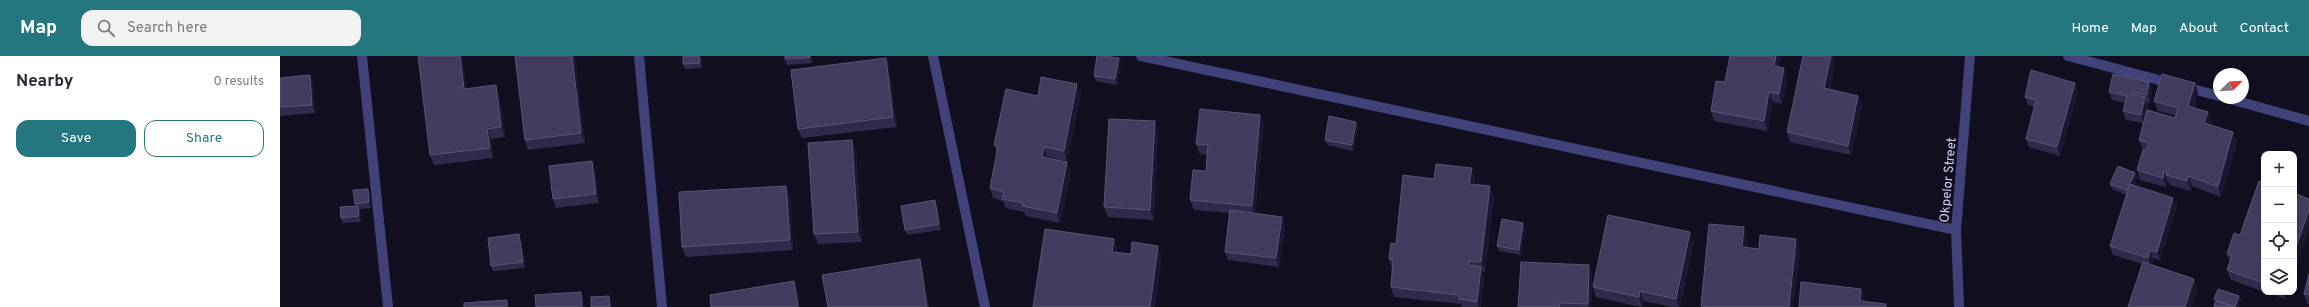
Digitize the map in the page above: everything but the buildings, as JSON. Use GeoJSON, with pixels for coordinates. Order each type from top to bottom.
{"type":"FeatureCollection","features":[{"type":"Feature","properties":{"kind":"street"},"geometry":{"type":"LineString","coordinates":[[362,56],[388,307]]}},
{"type":"Feature","properties":{"kind":"street"},"geometry":{"type":"LineString","coordinates":[[640,56],[662,307]]}},
{"type":"Feature","properties":{"kind":"street"},"geometry":{"type":"LineString","coordinates":[[933,56],[985,307]]}},
{"type":"Feature","properties":{"kind":"street"},"geometry":{"type":"LineString","coordinates":[[1141,56],[1956,230]]}},
{"type":"Feature","properties":{"kind":"street","name":"Okpelor Street"},"geometry":{"type":"LineString","coordinates":[[1959,307],[1956,230],[1970,56]]}},
{"type":"Feature","properties":{"kind":"street"},"geometry":{"type":"LineString","coordinates":[[2068,56],[2213,94]]}},
{"type":"Feature","properties":{"kind":"street"},"geometry":{"type":"LineString","coordinates":[[2248,104],[2309,121]]}}]}
